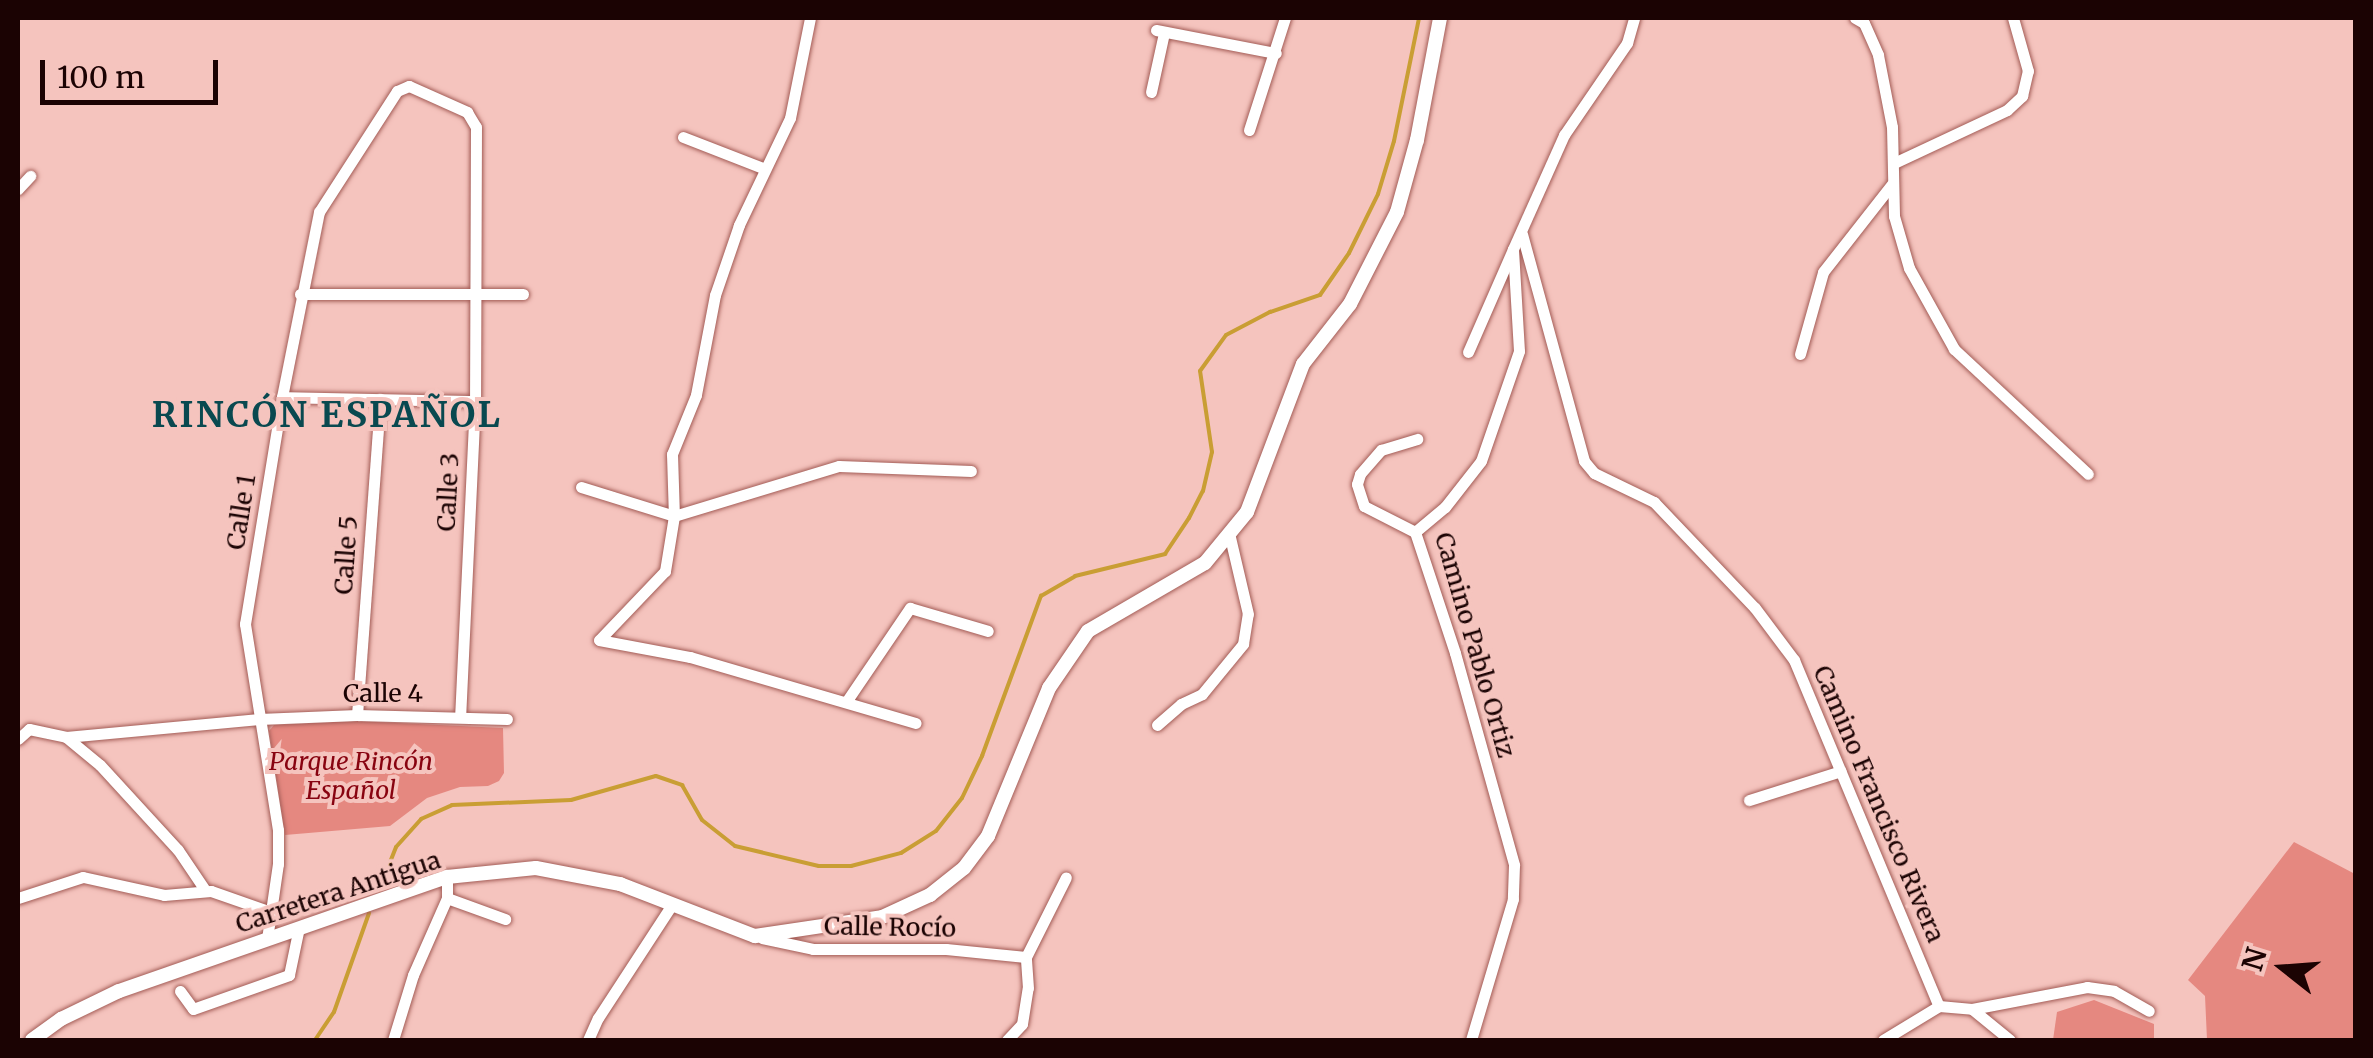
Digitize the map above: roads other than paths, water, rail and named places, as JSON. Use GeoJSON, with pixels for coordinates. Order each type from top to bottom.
{"type":"FeatureCollection","features":[{"type":"Feature","properties":{"kind":"street"},"geometry":{"type":"LineString","coordinates":[[810,18],[790,118],[738,225],[715,295],[696,394],[672,454],[674,516],[666,570],[599,640],[690,657],[916,722]]}},
{"type":"Feature","properties":{"kind":"street"},"geometry":{"type":"LineString","coordinates":[[1249,130],[1285,18]]}},
{"type":"Feature","properties":{"kind":"street"},"geometry":{"type":"LineString","coordinates":[[755,936],[882,917],[930,895],[964,868],[988,836],[1049,688],[1088,631],[1205,564],[1230,537],[1247,512],[1303,364],[1350,304],[1397,212],[1418,140],[1440,18]]}},
{"type":"Feature","properties":{"kind":"street"},"geometry":{"type":"LineString","coordinates":[[1468,352],[1564,135],[1627,43],[1634,18]]}},
{"type":"Feature","properties":{"kind":"street"},"geometry":{"type":"LineString","coordinates":[[1894,163],[2007,110],[2022,96],[2028,71],[2013,18]]}},
{"type":"Feature","properties":{"kind":"street"},"geometry":{"type":"LineString","coordinates":[[1862,19],[1878,56],[1892,127],[1894,216],[1909,268],[1954,350],[2088,474]]}},
{"type":"Feature","properties":{"kind":"street"},"geometry":{"type":"LineString","coordinates":[[1150,92],[1160,32],[1276,53]]}},
{"type":"Feature","properties":{"kind":"street","name":"Calle 1"},"geometry":{"type":"LineString","coordinates":[[266,938],[278,830],[245,624],[300,294],[319,212],[397,91],[409,86],[467,112],[476,127],[476,151]]}},
{"type":"Feature","properties":{"kind":"street"},"geometry":{"type":"LineString","coordinates":[[683,137],[765,169]]}},
{"type":"Feature","properties":{"kind":"street","name":"Calle 3"},"geometry":{"type":"LineString","coordinates":[[460,716],[475,401],[476,151]]}},
{"type":"Feature","properties":{"kind":"street"},"geometry":{"type":"LineString","coordinates":[[18,188],[30,176]]}},
{"type":"Feature","properties":{"kind":"street"},"geometry":{"type":"LineString","coordinates":[[1800,354],[1823,272],[1892,184]]}},
{"type":"Feature","properties":{"kind":"street","name":"Camino Francisco Rivera"},"geometry":{"type":"LineString","coordinates":[[1522,234],[1584,461],[1594,474],[1654,502],[1755,608],[1794,660],[1939,1006]]}},
{"type":"Feature","properties":{"kind":"street","name":"Camino Pablo Ortiz"},"geometry":{"type":"LineString","coordinates":[[1472,1040],[1513,899],[1514,866],[1455,653],[1414,532],[1445,507],[1481,461],[1508,392],[1520,323],[1513,249]]}},
{"type":"Feature","properties":{"kind":"street"},"geometry":{"type":"LineString","coordinates":[[300,294],[524,294]]}},
{"type":"Feature","properties":{"kind":"street"},"geometry":{"type":"LineString","coordinates":[[282,397],[475,401]]}},
{"type":"Feature","properties":{"kind":"street","name":"Calle 5"},"geometry":{"type":"LineString","coordinates":[[356,715],[380,398]]}},
{"type":"Feature","properties":{"kind":"street"},"geometry":{"type":"LineString","coordinates":[[1414,532],[1364,506],[1356,484],[1381,450],[1417,439]]}},
{"type":"Feature","properties":{"kind":"street"},"geometry":{"type":"LineString","coordinates":[[580,486],[674,516],[839,466],[970,471]]}},
{"type":"Feature","properties":{"kind":"street"},"geometry":{"type":"LineString","coordinates":[[1158,725],[1181,704],[1202,694],[1243,644],[1248,614],[1230,537]]}},
{"type":"Feature","properties":{"kind":"street"},"geometry":{"type":"LineString","coordinates":[[846,702],[910,608],[988,631]]}},
{"type":"Feature","properties":{"kind":"street","name":"Calle 4"},"geometry":{"type":"LineString","coordinates":[[18,739],[29,728],[66,738],[259,719],[356,715],[507,719]]}},
{"type":"Feature","properties":{"kind":"street"},"geometry":{"type":"LineString","coordinates":[[66,738],[100,765],[139,807],[178,850],[205,890]]}},
{"type":"Feature","properties":{"kind":"street"},"geometry":{"type":"LineString","coordinates":[[1749,800],[1840,771]]}},
{"type":"Feature","properties":{"kind":"street","name":"Carretera Antigua"},"geometry":{"type":"LineString","coordinates":[[32,1040],[61,1018],[119,991],[447,877],[536,868],[620,884],[755,936]]}},
{"type":"Feature","properties":{"kind":"street"},"geometry":{"type":"LineString","coordinates":[[18,898],[84,877],[164,895],[205,890],[271,912]]}},
{"type":"Feature","properties":{"kind":"street"},"geometry":{"type":"LineString","coordinates":[[393,1040],[412,976],[447,898],[447,877]]}},
{"type":"Feature","properties":{"kind":"street"},"geometry":{"type":"LineString","coordinates":[[1007,1040],[1022,1024],[1028,988],[1026,957],[1066,877]]}},
{"type":"Feature","properties":{"kind":"street"},"geometry":{"type":"LineString","coordinates":[[447,898],[505,919]]}},
{"type":"Feature","properties":{"kind":"street"},"geometry":{"type":"LineString","coordinates":[[588,1040],[672,903]]}},
{"type":"Feature","properties":{"kind":"street"},"geometry":{"type":"LineString","coordinates":[[180,991],[193,1008],[289,975],[299,927]]}},
{"type":"Feature","properties":{"kind":"street","name":"Calle Rocío"},"geometry":{"type":"LineString","coordinates":[[755,936],[814,949],[946,949],[1026,957]]}},
{"type":"Feature","properties":{"kind":"street"},"geometry":{"type":"LineString","coordinates":[[1883,1040],[1939,1006],[1972,1008],[2087,987],[2114,991],[2149,1011]]}},
{"type":"Feature","properties":{"kind":"street"},"geometry":{"type":"LineString","coordinates":[[1972,1008],[2010,1040]]}},
{"type":"Feature","properties":{"kind":"waterway"},"geometry":{"type":"LineString","coordinates":[[379,890],[396,847],[421,819],[452,805],[571,800],[656,776],[682,785],[702,820],[735,846],[819,866],[851,866],[901,853],[936,831],[962,798],[982,756],[1041,596],[1075,576],[1165,554],[1189,518],[1203,491],[1212,452],[1200,371],[1226,335],[1270,312],[1320,295],[1349,253],[1378,194],[1394,141],[1419,18]]}},
{"type":"Feature","properties":{"kind":"waterway"},"geometry":{"type":"LineString","coordinates":[[315,1040],[334,1012],[369,913]]}},
{"type":"Feature","properties":{"kind":"waterway"},"geometry":{"type":"LineString","coordinates":[[246,1040],[253,1040]]}},
{"type":"Feature","properties":{"kind":"district","name":"RINCÓN ESPAÑOL"},"geometry":{"type":"Point","coordinates":[327,415]}},
{"type":"Feature","properties":{"kind":"park label","name":"Parque Rincón Español"},"geometry":{"type":"Point","coordinates":[351,776]}}]}
